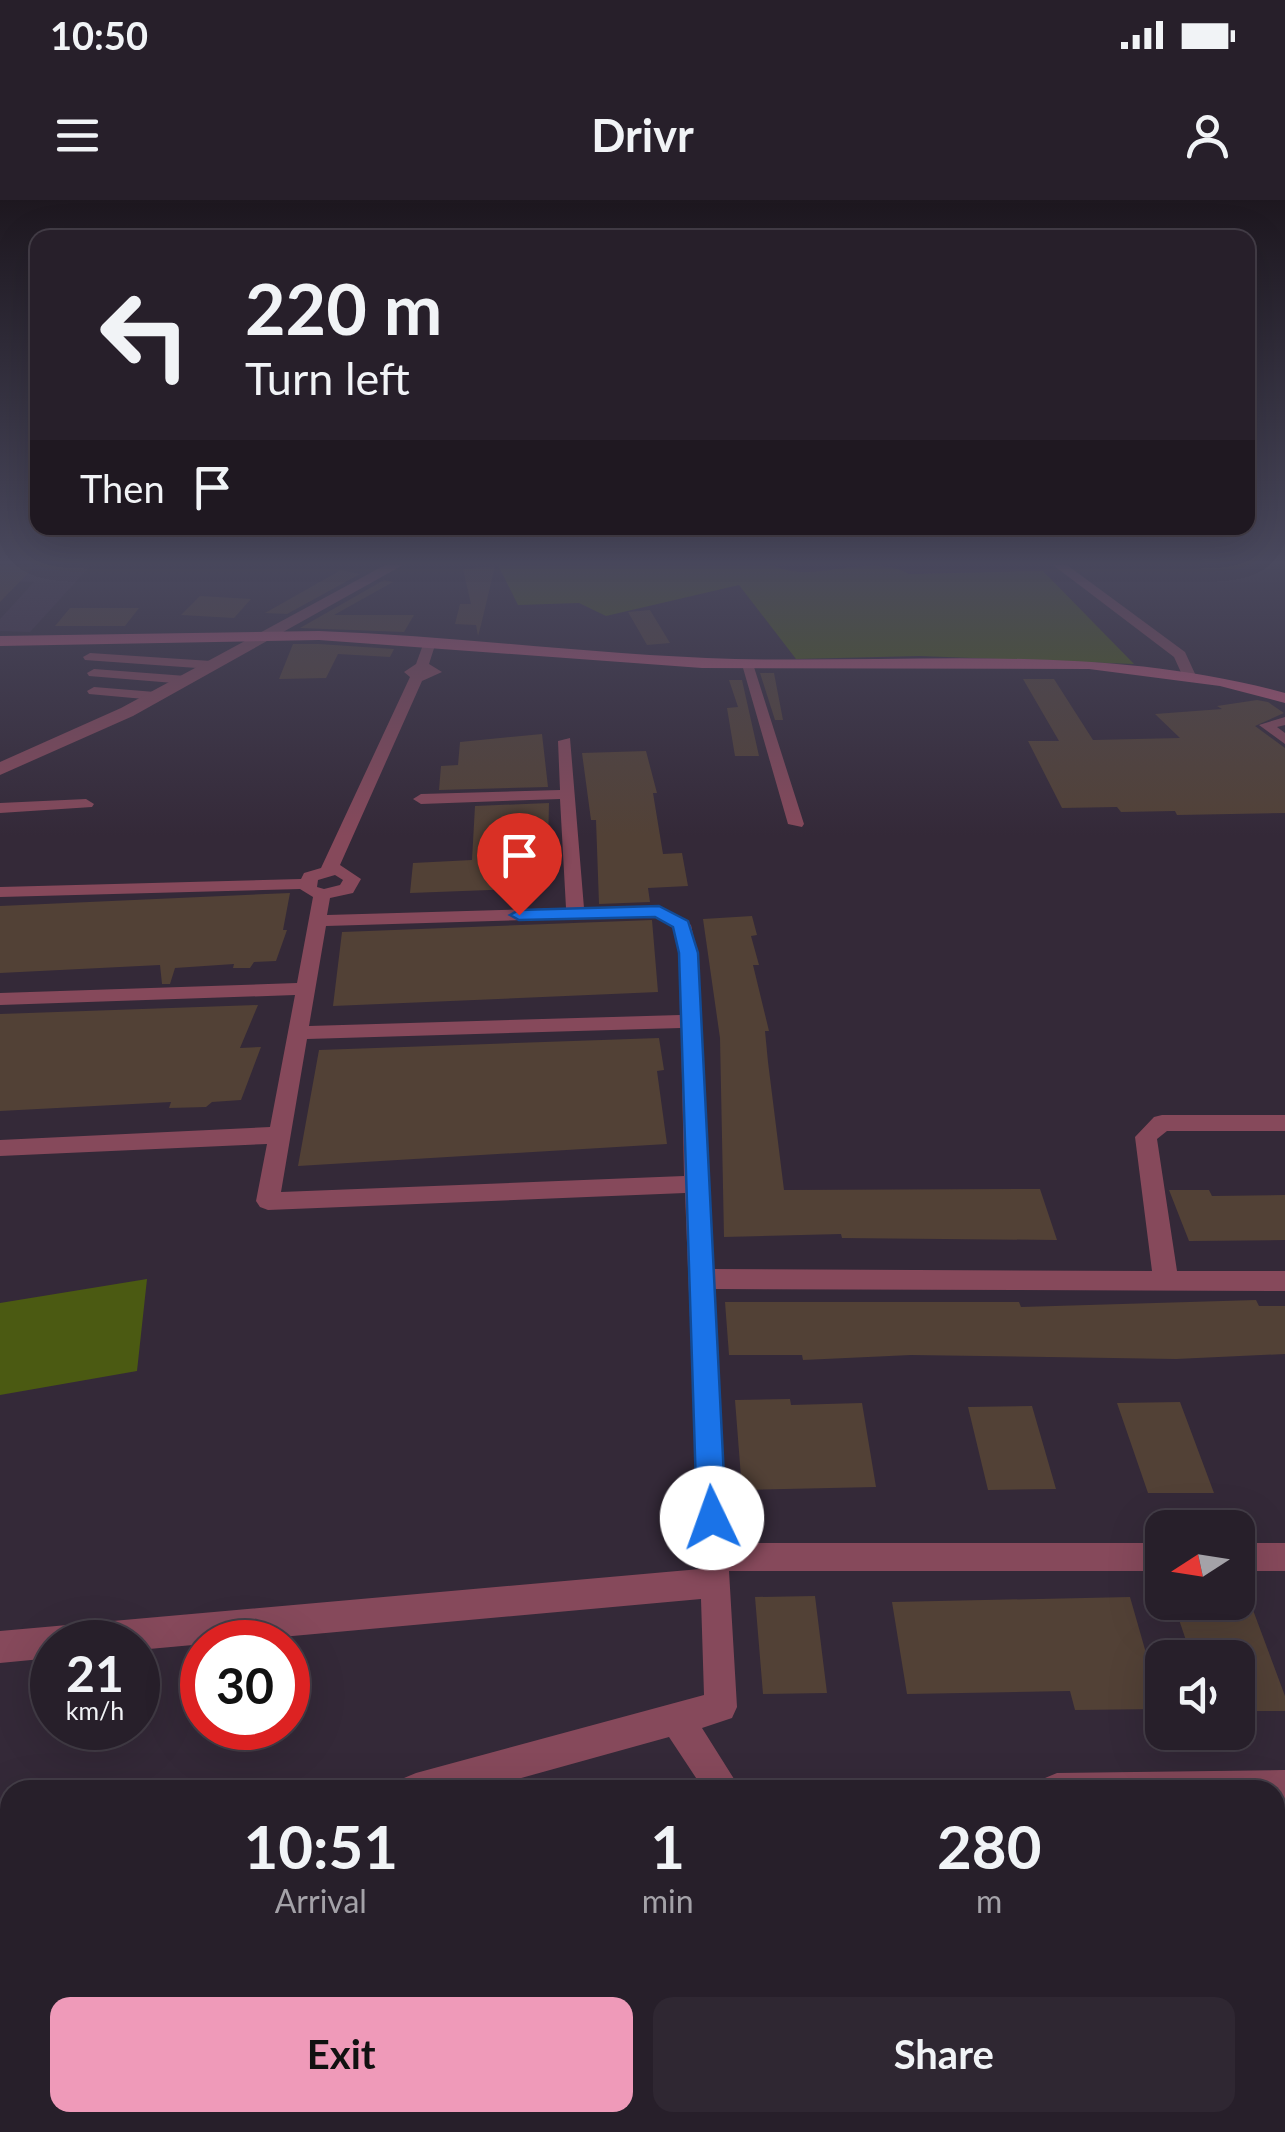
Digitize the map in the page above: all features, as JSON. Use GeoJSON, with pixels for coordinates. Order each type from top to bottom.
{"type":"FeatureCollection","features":[{"type":"Feature","properties":{"kind":"main road"},"geometry":{"type":"LineString","coordinates":[[621,655],[746,664],[945,662],[1106,667],[1219,679],[1285,698]]}},
{"type":"Feature","properties":{"kind":"street"},"geometry":{"type":"LineString","coordinates":[[0,769],[156,696],[229,655]]}},
{"type":"Feature","properties":{"kind":"street"},"geometry":{"type":"LineString","coordinates":[[336,870],[430,655]]}},
{"type":"Feature","properties":{"kind":"street"},"geometry":{"type":"LineString","coordinates":[[1181,655],[1190,676]]}},
{"type":"Feature","properties":{"kind":"street"},"geometry":{"type":"LineString","coordinates":[[746,664],[796,824]]}},
{"type":"Feature","properties":{"kind":"street"},"geometry":{"type":"LineString","coordinates":[[186,680],[90,665],[211,665]]}},
{"type":"Feature","properties":{"kind":"street"},"geometry":{"type":"LineString","coordinates":[[94,691],[156,696]]}},
{"type":"Feature","properties":{"kind":"street"},"geometry":{"type":"LineString","coordinates":[[1285,721],[1266,724],[1285,740]]}},
{"type":"Feature","properties":{"kind":"street"},"geometry":{"type":"LineString","coordinates":[[565,741],[575,913]]}},
{"type":"Feature","properties":{"kind":"street"},"geometry":{"type":"LineString","coordinates":[[421,799],[568,794]]}},
{"type":"Feature","properties":{"kind":"street"},"geometry":{"type":"LineString","coordinates":[[0,808],[86,804]]}},
{"type":"Feature","properties":{"kind":"street"},"geometry":{"type":"LineString","coordinates":[[0,892],[340,892],[352,884],[336,870]]}},
{"type":"Feature","properties":{"kind":"street"},"geometry":{"type":"LineString","coordinates":[[336,870],[310,877],[317,921],[268,1200],[696,1184]]}},
{"type":"Feature","properties":{"kind":"street"},"geometry":{"type":"LineString","coordinates":[[317,921],[659,911],[682,925],[688,953],[721,1707],[453,1780]]}},
{"type":"Feature","properties":{"kind":"street"},"geometry":{"type":"LineString","coordinates":[[0,999],[305,988]]}},
{"type":"Feature","properties":{"kind":"street"},"geometry":{"type":"LineString","coordinates":[[297,1033],[690,1021]]}},
{"type":"Feature","properties":{"kind":"street"},"geometry":{"type":"LineString","coordinates":[[1166,1280],[1146,1137],[1162,1123],[1285,1122]]}},
{"type":"Feature","properties":{"kind":"street"},"geometry":{"type":"LineString","coordinates":[[0,1148],[279,1135]]}},
{"type":"Feature","properties":{"kind":"street"},"geometry":{"type":"LineString","coordinates":[[700,1279],[1285,1281]]}},
{"type":"Feature","properties":{"kind":"street"},"geometry":{"type":"LineString","coordinates":[[1255,1556],[1285,1556]]}},
{"type":"Feature","properties":{"kind":"street"},"geometry":{"type":"LineString","coordinates":[[0,1647],[714,1570],[1145,1557]]}},
{"type":"Feature","properties":{"kind":"street"},"geometry":{"type":"LineString","coordinates":[[676,1719],[717,1780]]}},
{"type":"Feature","properties":{"kind":"green space"},"geometry":{"type":"Polygon","coordinates":[[[793,655],[1125,655],[1134,664],[920,656],[796,659],[793,655]]]}},
{"type":"Feature","properties":{"kind":"green space"},"geometry":{"type":"Polygon","coordinates":[[[147,1279],[137,1371],[0,1395],[0,1303],[147,1279]]]}},
{"type":"Feature","properties":{"kind":"building"},"geometry":{"type":"Polygon","coordinates":[[[289,655],[337,655],[326,678],[279,679],[289,655]]]}},
{"type":"Feature","properties":{"kind":"building"},"geometry":{"type":"Polygon","coordinates":[[[760,673],[774,673],[783,720],[775,720],[760,673]]]}},
{"type":"Feature","properties":{"kind":"building"},"geometry":{"type":"Polygon","coordinates":[[[1023,679],[1054,679],[1093,740],[1180,738],[1155,714],[1222,709],[1217,706],[1257,700],[1268,702],[1284,713],[1255,726],[1285,748],[1285,813],[1177,815],[1175,811],[1121,812],[1117,807],[1062,808],[1028,741],[1059,741],[1023,679]]]}},
{"type":"Feature","properties":{"kind":"building"},"geometry":{"type":"Polygon","coordinates":[[[729,680],[742,680],[759,756],[735,756],[727,708],[738,707],[729,680]]]}},
{"type":"Feature","properties":{"kind":"building"},"geometry":{"type":"Polygon","coordinates":[[[542,734],[548,787],[439,790],[441,766],[458,765],[460,742],[542,734]]]}},
{"type":"Feature","properties":{"kind":"building"},"geometry":{"type":"Polygon","coordinates":[[[646,751],[657,793],[653,793],[663,854],[682,853],[688,886],[648,888],[650,902],[599,904],[596,820],[591,820],[582,753],[646,751]]]}},
{"type":"Feature","properties":{"kind":"building"},"geometry":{"type":"Polygon","coordinates":[[[549,803],[547,888],[410,893],[413,863],[472,860],[475,806],[549,803]]]}},
{"type":"Feature","properties":{"kind":"building"},"geometry":{"type":"Polygon","coordinates":[[[290,893],[283,930],[287,930],[276,961],[254,962],[250,968],[233,968],[234,964],[175,968],[170,984],[162,984],[160,965],[0,973],[0,906],[290,893]]]}},
{"type":"Feature","properties":{"kind":"building"},"geometry":{"type":"Polygon","coordinates":[[[752,916],[757,935],[751,936],[759,965],[753,965],[769,1031],[765,1031],[784,1190],[1040,1189],[1057,1240],[842,1238],[841,1234],[724,1237],[720,1038],[703,919],[752,916]]]}},
{"type":"Feature","properties":{"kind":"building"},"geometry":{"type":"Polygon","coordinates":[[[652,920],[658,992],[333,1006],[342,932],[652,920]]]}},
{"type":"Feature","properties":{"kind":"building"},"geometry":{"type":"Polygon","coordinates":[[[258,1005],[240,1048],[261,1047],[241,1100],[212,1102],[206,1107],[169,1108],[171,1102],[0,1111],[0,1014],[258,1005]]]}},
{"type":"Feature","properties":{"kind":"building"},"geometry":{"type":"Polygon","coordinates":[[[659,1038],[664,1070],[657,1071],[667,1144],[298,1166],[319,1050],[659,1038]]]}},
{"type":"Feature","properties":{"kind":"building"},"geometry":{"type":"Polygon","coordinates":[[[1169,1190],[1209,1190],[1212,1196],[1285,1195],[1285,1240],[1189,1241],[1169,1190]]]}},
{"type":"Feature","properties":{"kind":"building"},"geometry":{"type":"Polygon","coordinates":[[[1256,1300],[1259,1306],[1285,1306],[1285,1354],[1176,1359],[911,1355],[803,1360],[802,1355],[729,1355],[725,1302],[1019,1302],[1021,1307],[1256,1300]]]}},
{"type":"Feature","properties":{"kind":"building"},"geometry":{"type":"Polygon","coordinates":[[[790,1399],[791,1405],[862,1403],[876,1487],[742,1490],[735,1400],[790,1399]]]}},
{"type":"Feature","properties":{"kind":"building"},"geometry":{"type":"Polygon","coordinates":[[[1180,1402],[1214,1493],[1148,1493],[1117,1403],[1180,1402]]]}},
{"type":"Feature","properties":{"kind":"building"},"geometry":{"type":"Polygon","coordinates":[[[1032,1406],[1056,1489],[988,1490],[968,1407],[1032,1406]]]}},
{"type":"Feature","properties":{"kind":"building"},"geometry":{"type":"Polygon","coordinates":[[[815,1596],[827,1693],[763,1694],[755,1597],[815,1596]]]}},
{"type":"Feature","properties":{"kind":"building"},"geometry":{"type":"Polygon","coordinates":[[[1130,1597],[1145,1650],[1145,1709],[1075,1710],[1070,1691],[907,1694],[892,1602],[1130,1597]]]}},
{"type":"Feature","properties":{"kind":"building"},"geometry":{"type":"Polygon","coordinates":[[[1255,1615],[1285,1696],[1285,1711],[1255,1711],[1255,1640],[1186,1640],[1179,1620],[1255,1620],[1255,1615]]]}},
{"type":"Feature","properties":{"kind":"route"},"geometry":{"type":"LineString","coordinates":[[519,915],[659,911],[682,925],[688,953],[712,1518]]}}]}
